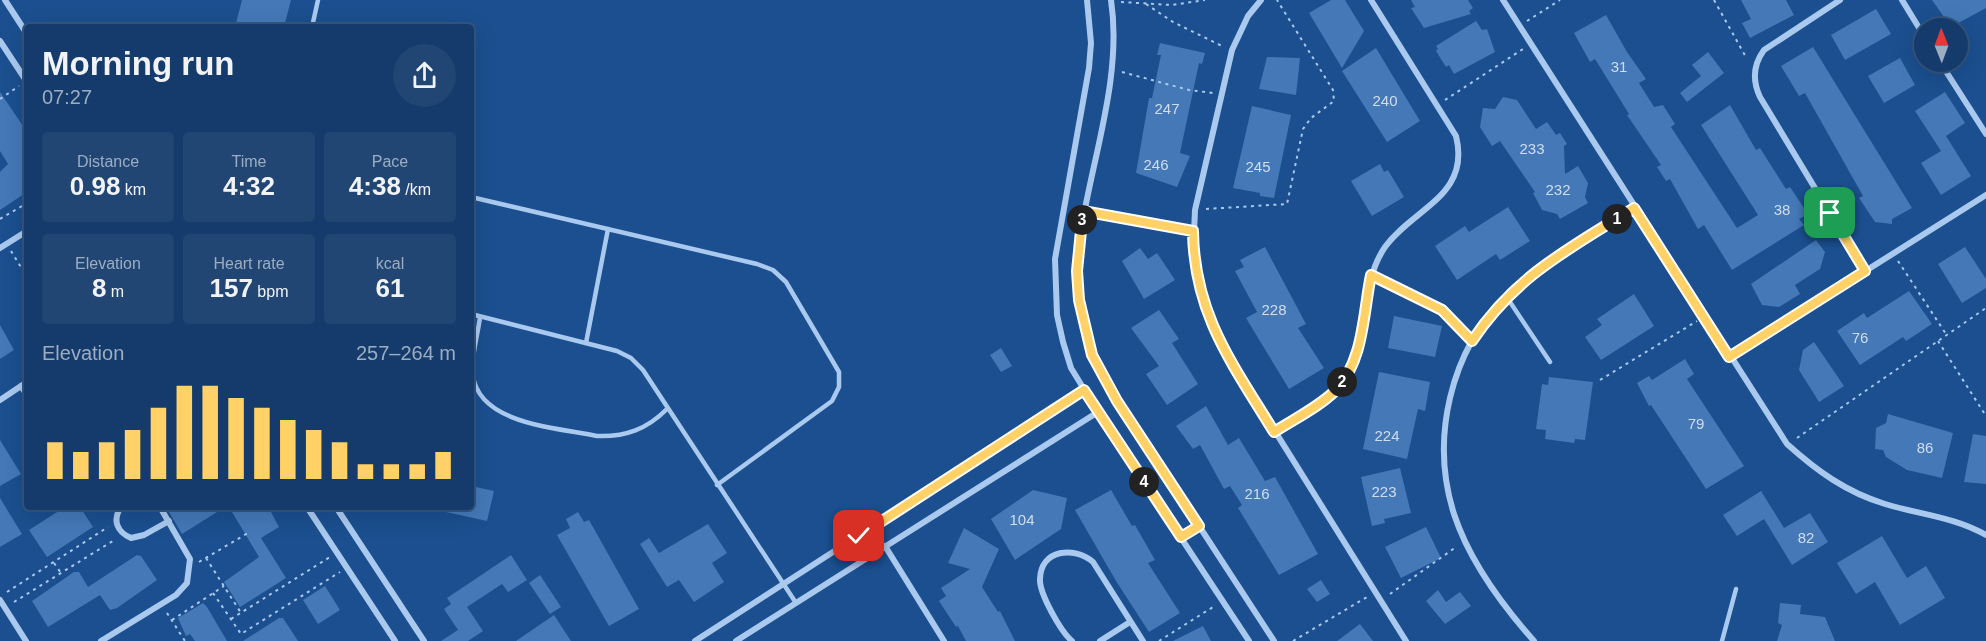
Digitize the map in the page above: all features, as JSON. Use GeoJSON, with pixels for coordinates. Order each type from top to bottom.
{"type":"FeatureCollection","features":[{"type":"Feature","properties":{"kind":"street"},"geometry":{"type":"LineString","coordinates":[[5,0],[24,29]]}},
{"type":"Feature","properties":{"kind":"street"},"geometry":{"type":"LineString","coordinates":[[1087,0],[1091,43],[1089,68],[1058,232],[1054,269],[1057,315],[1063,342],[1071,368],[1084,390],[1249,641]]}},
{"type":"Feature","properties":{"kind":"street"},"geometry":{"type":"LineString","coordinates":[[1260,0],[1248,16],[1232,50],[1195,210],[1193,231],[1197,280],[1212,326],[1274,432],[1406,641]]}},
{"type":"Feature","properties":{"kind":"street"},"geometry":{"type":"LineString","coordinates":[[1274,432],[1320,402],[1346,377],[1355,361],[1371,275],[1385,248],[1394,236],[1442,195],[1456,174],[1459,161],[1456,136],[1371,0]]}},
{"type":"Feature","properties":{"kind":"street"},"geometry":{"type":"LineString","coordinates":[[1503,0],[1729,357],[1787,444],[1832,481],[1858,494],[1963,524],[1986,535]]}},
{"type":"Feature","properties":{"kind":"street"},"geometry":{"type":"LineString","coordinates":[[1840,0],[1764,50],[1754,72],[1760,97],[1865,271]]}},
{"type":"Feature","properties":{"kind":"street"},"geometry":{"type":"LineString","coordinates":[[1902,0],[1914,20]]}},
{"type":"Feature","properties":{"kind":"street"},"geometry":{"type":"LineString","coordinates":[[1111,1],[1114,24],[1112,69],[1083,211],[1078,262],[1079,300],[1092,355],[1117,401],[1274,641]]}},
{"type":"Feature","properties":{"kind":"street"},"geometry":{"type":"LineString","coordinates":[[0,41],[24,77]]}},
{"type":"Feature","properties":{"kind":"street"},"geometry":{"type":"LineString","coordinates":[[1946,72],[1986,134]]}},
{"type":"Feature","properties":{"kind":"street"},"geometry":{"type":"LineString","coordinates":[[1729,357],[1986,195]]}},
{"type":"Feature","properties":{"kind":"street"},"geometry":{"type":"LineString","coordinates":[[1534,641],[1501,600],[1466,541],[1455,515],[1447,484],[1444,452],[1451,393],[1472,341],[1506,296],[1545,264],[1634,208]]}},
{"type":"Feature","properties":{"kind":"street"},"geometry":{"type":"LineString","coordinates":[[3,247],[24,233]]}},
{"type":"Feature","properties":{"kind":"street"},"geometry":{"type":"LineString","coordinates":[[0,400],[24,384]]}},
{"type":"Feature","properties":{"kind":"street"},"geometry":{"type":"LineString","coordinates":[[695,641],[1084,390]]}},
{"type":"Feature","properties":{"kind":"street"},"geometry":{"type":"LineString","coordinates":[[736,641],[1098,412]]}},
{"type":"Feature","properties":{"kind":"street"},"geometry":{"type":"LineString","coordinates":[[120,510],[116,518],[119,531],[124,535],[137,538],[169,521]]}},
{"type":"Feature","properties":{"kind":"street"},"geometry":{"type":"LineString","coordinates":[[101,641],[183,590],[191,567],[187,552],[162,510]]}},
{"type":"Feature","properties":{"kind":"street"},"geometry":{"type":"LineString","coordinates":[[309,510],[395,641]]}},
{"type":"Feature","properties":{"kind":"street"},"geometry":{"type":"LineString","coordinates":[[338,510],[424,641]]}},
{"type":"Feature","properties":{"kind":"street"},"geometry":{"type":"LineString","coordinates":[[1181,537],[1199,526]]}},
{"type":"Feature","properties":{"kind":"street"},"geometry":{"type":"LineString","coordinates":[[885,546],[944,641]]}},
{"type":"Feature","properties":{"kind":"street"},"geometry":{"type":"LineString","coordinates":[[1072,641],[1066,635],[1041,591],[1040,572],[1051,557],[1059,553],[1077,552],[1093,562],[1143,641]]}},
{"type":"Feature","properties":{"kind":"street"},"geometry":{"type":"LineString","coordinates":[[0,599],[26,641]]}},
{"type":"Feature","properties":{"kind":"street"},"geometry":{"type":"LineString","coordinates":[[1100,641],[1130,622]]}},
{"type":"Feature","properties":{"kind":"lane"},"geometry":{"type":"LineString","coordinates":[[313,24],[318,0]]}},
{"type":"Feature","properties":{"kind":"lane"},"geometry":{"type":"LineString","coordinates":[[474,197],[757,264],[772,270],[786,282],[839,372],[839,387],[832,401],[717,485]]}},
{"type":"Feature","properties":{"kind":"lane"},"geometry":{"type":"LineString","coordinates":[[586,343],[608,229]]}},
{"type":"Feature","properties":{"kind":"lane"},"geometry":{"type":"LineString","coordinates":[[1506,296],[1550,362]]}},
{"type":"Feature","properties":{"kind":"lane"},"geometry":{"type":"LineString","coordinates":[[474,315],[617,351],[631,358],[643,370],[796,603]]}},
{"type":"Feature","properties":{"kind":"lane"},"geometry":{"type":"LineString","coordinates":[[474,361],[480,317]]}},
{"type":"Feature","properties":{"kind":"lane"},"geometry":{"type":"LineString","coordinates":[[474,379],[489,405],[507,417],[610,436],[635,431],[667,409]]}},
{"type":"Feature","properties":{"kind":"lane"},"geometry":{"type":"LineString","coordinates":[[1722,641],[1736,589]]}},
{"type":"Feature","properties":{"kind":"path"},"geometry":{"type":"LineString","coordinates":[[1111,1],[1172,5],[1204,0]]}},
{"type":"Feature","properties":{"kind":"path"},"geometry":{"type":"LineString","coordinates":[[1195,210],[1287,204],[1303,129],[1311,118],[1334,100],[1333,90],[1277,0]]}},
{"type":"Feature","properties":{"kind":"path"},"geometry":{"type":"LineString","coordinates":[[1519,26],[1560,0]]}},
{"type":"Feature","properties":{"kind":"path"},"geometry":{"type":"LineString","coordinates":[[1714,0],[1754,72]]}},
{"type":"Feature","properties":{"kind":"path"},"geometry":{"type":"LineString","coordinates":[[1146,4],[1173,22],[1232,50]]}},
{"type":"Feature","properties":{"kind":"path"},"geometry":{"type":"LineString","coordinates":[[1438,105],[1530,44]]}},
{"type":"Feature","properties":{"kind":"path"},"geometry":{"type":"LineString","coordinates":[[1112,69],[1189,90],[1222,94]]}},
{"type":"Feature","properties":{"kind":"path"},"geometry":{"type":"LineString","coordinates":[[0,99],[24,84]]}},
{"type":"Feature","properties":{"kind":"path"},"geometry":{"type":"LineString","coordinates":[[0,219],[24,205]]}},
{"type":"Feature","properties":{"kind":"path"},"geometry":{"type":"LineString","coordinates":[[1083,211],[1193,231]]}},
{"type":"Feature","properties":{"kind":"path"},"geometry":{"type":"LineString","coordinates":[[3,247],[24,273]]}},
{"type":"Feature","properties":{"kind":"path"},"geometry":{"type":"LineString","coordinates":[[1893,254],[1947,335]]}},
{"type":"Feature","properties":{"kind":"path"},"geometry":{"type":"LineString","coordinates":[[1371,275],[1442,310],[1472,341]]}},
{"type":"Feature","properties":{"kind":"path"},"geometry":{"type":"LineString","coordinates":[[1787,444],[1986,308]]}},
{"type":"Feature","properties":{"kind":"path"},"geometry":{"type":"LineString","coordinates":[[1600,380],[1704,316]]}},
{"type":"Feature","properties":{"kind":"path"},"geometry":{"type":"LineString","coordinates":[[1938,341],[1986,416]]}},
{"type":"Feature","properties":{"kind":"path"},"geometry":{"type":"LineString","coordinates":[[0,599],[105,530],[116,518]]}},
{"type":"Feature","properties":{"kind":"path"},"geometry":{"type":"LineString","coordinates":[[191,567],[248,533]]}},
{"type":"Feature","properties":{"kind":"path"},"geometry":{"type":"LineString","coordinates":[[5,608],[124,535]]}},
{"type":"Feature","properties":{"kind":"path"},"geometry":{"type":"LineString","coordinates":[[1380,600],[1466,541]]}},
{"type":"Feature","properties":{"kind":"path"},"geometry":{"type":"LineString","coordinates":[[231,619],[337,553]]}},
{"type":"Feature","properties":{"kind":"path"},"geometry":{"type":"LineString","coordinates":[[206,558],[241,613]]}},
{"type":"Feature","properties":{"kind":"path"},"geometry":{"type":"LineString","coordinates":[[54,562],[61,573]]}},
{"type":"Feature","properties":{"kind":"path"},"geometry":{"type":"LineString","coordinates":[[213,593],[241,634],[347,568]]}},
{"type":"Feature","properties":{"kind":"path"},"geometry":{"type":"LineString","coordinates":[[172,620],[224,586]]}},
{"type":"Feature","properties":{"kind":"path"},"geometry":{"type":"LineString","coordinates":[[1293,641],[1375,593]]}},
{"type":"Feature","properties":{"kind":"path"},"geometry":{"type":"LineString","coordinates":[[1159,641],[1223,600]]}},
{"type":"Feature","properties":{"kind":"path"},"geometry":{"type":"LineString","coordinates":[[162,604],[185,641]]}},
{"type":"Feature","properties":{"kind":"building"},"geometry":{"type":"Polygon","coordinates":[[[242,0],[291,0],[285,24],[236,24],[242,0]]]}},
{"type":"Feature","properties":{"kind":"building"},"geometry":{"type":"Polygon","coordinates":[[[1331,0],[1345,0],[1364,31],[1342,68],[1309,13],[1331,0]]]}},
{"type":"Feature","properties":{"kind":"building"},"geometry":{"type":"Polygon","coordinates":[[[1411,0],[1468,0],[1473,8],[1469,11],[1471,14],[1424,28],[1411,8],[1415,7],[1411,0]]]}},
{"type":"Feature","properties":{"kind":"building"},"geometry":{"type":"Polygon","coordinates":[[[1741,0],[1786,0],[1794,15],[1750,38],[1742,23],[1751,19],[1741,0]]]}},
{"type":"Feature","properties":{"kind":"building"},"geometry":{"type":"Polygon","coordinates":[[[1932,0],[1986,0],[1986,8],[1968,18],[1945,18],[1932,0]]]}},
{"type":"Feature","properties":{"kind":"building"},"geometry":{"type":"Polygon","coordinates":[[[1876,9],[1891,34],[1845,60],[1831,35],[1876,9]]]}},
{"type":"Feature","properties":{"kind":"building"},"geometry":{"type":"Polygon","coordinates":[[[1606,15],[1627,52],[1646,79],[1639,83],[1654,107],[1663,105],[1675,124],[1671,127],[1737,228],[1758,215],[1701,125],[1730,105],[1756,150],[1760,148],[1786,189],[1790,187],[1808,214],[1799,219],[1804,225],[1732,270],[1704,225],[1698,229],[1670,179],[1666,181],[1657,167],[1661,165],[1627,115],[1629,114],[1595,59],[1590,62],[1574,33],[1606,15]]]}},
{"type":"Feature","properties":{"kind":"building"},"geometry":{"type":"Polygon","coordinates":[[[1476,21],[1482,30],[1487,29],[1495,52],[1454,74],[1449,65],[1446,67],[1436,51],[1438,49],[1436,46],[1476,21]]]}},
{"type":"Feature","properties":{"kind":"building"},"geometry":{"type":"Polygon","coordinates":[[[1160,43],[1205,53],[1202,64],[1199,63],[1180,153],[1190,156],[1177,187],[1136,173],[1149,98],[1152,98],[1161,55],[1157,55],[1160,43]]]}},
{"type":"Feature","properties":{"kind":"building"},"geometry":{"type":"Polygon","coordinates":[[[1813,47],[1912,208],[1892,219],[1892,224],[1875,222],[1859,198],[1863,196],[1805,93],[1799,96],[1781,66],[1813,47]]]}},
{"type":"Feature","properties":{"kind":"building"},"geometry":{"type":"Polygon","coordinates":[[[1376,48],[1420,121],[1387,142],[1342,71],[1376,48]]]}},
{"type":"Feature","properties":{"kind":"building"},"geometry":{"type":"Polygon","coordinates":[[[1708,52],[1724,73],[1687,102],[1680,93],[1701,76],[1692,65],[1708,52]]]}},
{"type":"Feature","properties":{"kind":"building"},"geometry":{"type":"Polygon","coordinates":[[[1267,57],[1300,58],[1296,95],[1259,89],[1267,57]]]}},
{"type":"Feature","properties":{"kind":"building"},"geometry":{"type":"Polygon","coordinates":[[[1900,58],[1915,85],[1884,103],[1868,76],[1900,58]]]}},
{"type":"Feature","properties":{"kind":"building"},"geometry":{"type":"Polygon","coordinates":[[[0,92],[24,128],[24,194],[0,210],[0,172],[8,164],[0,151],[0,92]]]}},
{"type":"Feature","properties":{"kind":"building"},"geometry":{"type":"Polygon","coordinates":[[[1945,92],[1965,123],[1946,136],[1971,176],[1941,195],[1921,163],[1941,151],[1915,111],[1945,92]]]}},
{"type":"Feature","properties":{"kind":"building"},"geometry":{"type":"Polygon","coordinates":[[[1503,97],[1517,100],[1536,129],[1547,122],[1556,135],[1560,133],[1567,144],[1564,146],[1565,174],[1578,166],[1588,183],[1585,197],[1588,203],[1560,219],[1557,214],[1542,210],[1533,193],[1535,192],[1500,141],[1492,146],[1480,127],[1483,108],[1495,109],[1503,97]]]}},
{"type":"Feature","properties":{"kind":"building"},"geometry":{"type":"Polygon","coordinates":[[[1252,106],[1291,115],[1274,198],[1233,188],[1252,106]]]}},
{"type":"Feature","properties":{"kind":"building"},"geometry":{"type":"Polygon","coordinates":[[[1380,164],[1384,172],[1388,170],[1404,197],[1372,216],[1351,181],[1380,164]]]}},
{"type":"Feature","properties":{"kind":"building"},"geometry":{"type":"Polygon","coordinates":[[[1508,207],[1530,241],[1500,260],[1496,254],[1457,280],[1435,246],[1465,226],[1469,232],[1508,207]]]}},
{"type":"Feature","properties":{"kind":"building"},"geometry":{"type":"Polygon","coordinates":[[[1816,240],[1825,252],[1820,269],[1795,285],[1800,294],[1779,307],[1762,305],[1751,284],[1816,240]]]}},
{"type":"Feature","properties":{"kind":"building"},"geometry":{"type":"Polygon","coordinates":[[[1265,247],[1306,324],[1298,328],[1324,368],[1289,389],[1246,318],[1257,312],[1235,271],[1244,267],[1240,260],[1265,247]]]}},
{"type":"Feature","properties":{"kind":"building"},"geometry":{"type":"Polygon","coordinates":[[[1965,247],[1986,279],[1986,288],[1962,303],[1938,264],[1965,247]]]}},
{"type":"Feature","properties":{"kind":"building"},"geometry":{"type":"Polygon","coordinates":[[[1140,248],[1148,259],[1157,253],[1175,280],[1144,299],[1122,261],[1140,248]]]}},
{"type":"Feature","properties":{"kind":"building"},"geometry":{"type":"Polygon","coordinates":[[[1909,291],[1932,324],[1906,341],[1903,337],[1860,365],[1837,331],[1864,313],[1867,318],[1909,291]]]}},
{"type":"Feature","properties":{"kind":"building"},"geometry":{"type":"Polygon","coordinates":[[[1634,294],[1654,326],[1601,360],[1585,337],[1602,325],[1597,319],[1634,294]]]}},
{"type":"Feature","properties":{"kind":"building"},"geometry":{"type":"Polygon","coordinates":[[[1159,310],[1179,339],[1172,343],[1198,384],[1167,405],[1146,374],[1159,366],[1131,328],[1159,310]]]}},
{"type":"Feature","properties":{"kind":"building"},"geometry":{"type":"Polygon","coordinates":[[[1394,316],[1442,326],[1435,357],[1388,348],[1394,316]]]}},
{"type":"Feature","properties":{"kind":"building"},"geometry":{"type":"Polygon","coordinates":[[[0,325],[14,350],[0,359],[0,325]]]}},
{"type":"Feature","properties":{"kind":"building"},"geometry":{"type":"Polygon","coordinates":[[[1814,342],[1844,386],[1819,402],[1799,370],[1803,350],[1814,342]]]}},
{"type":"Feature","properties":{"kind":"building"},"geometry":{"type":"Polygon","coordinates":[[[1001,348],[1012,366],[1001,372],[990,355],[1001,348]]]}},
{"type":"Feature","properties":{"kind":"building"},"geometry":{"type":"Polygon","coordinates":[[[1685,359],[1694,374],[1687,379],[1744,466],[1706,489],[1651,405],[1649,406],[1637,383],[1649,376],[1652,380],[1685,359]]]}},
{"type":"Feature","properties":{"kind":"building"},"geometry":{"type":"Polygon","coordinates":[[[1379,372],[1430,382],[1425,411],[1418,409],[1407,459],[1363,449],[1379,372]]]}},
{"type":"Feature","properties":{"kind":"building"},"geometry":{"type":"Polygon","coordinates":[[[1549,377],[1593,382],[1585,440],[1575,439],[1574,443],[1545,439],[1546,430],[1536,429],[1542,384],[1548,385],[1549,377]]]}},
{"type":"Feature","properties":{"kind":"building"},"geometry":{"type":"Polygon","coordinates":[[[1206,406],[1228,445],[1239,438],[1265,481],[1275,477],[1318,554],[1279,575],[1238,508],[1242,505],[1230,486],[1224,489],[1200,445],[1193,449],[1176,426],[1206,406]]]}},
{"type":"Feature","properties":{"kind":"building"},"geometry":{"type":"Polygon","coordinates":[[[1888,414],[1953,433],[1942,478],[1907,470],[1886,457],[1883,450],[1875,449],[1876,428],[1886,423],[1888,414]]]}},
{"type":"Feature","properties":{"kind":"building"},"geometry":{"type":"Polygon","coordinates":[[[1973,434],[1986,436],[1986,484],[1964,482],[1973,434]]]}},
{"type":"Feature","properties":{"kind":"building"},"geometry":{"type":"Polygon","coordinates":[[[0,440],[21,474],[0,486],[0,440]]]}},
{"type":"Feature","properties":{"kind":"building"},"geometry":{"type":"Polygon","coordinates":[[[1400,468],[1411,513],[1384,519],[1385,523],[1372,526],[1361,477],[1400,468]]]}},
{"type":"Feature","properties":{"kind":"building"},"geometry":{"type":"Polygon","coordinates":[[[474,487],[494,491],[487,521],[446,512],[446,510],[474,510],[474,487]]]}},
{"type":"Feature","properties":{"kind":"building"},"geometry":{"type":"Polygon","coordinates":[[[1033,490],[1067,498],[1061,529],[1015,560],[991,519],[1033,490]]]}},
{"type":"Feature","properties":{"kind":"building"},"geometry":{"type":"Polygon","coordinates":[[[1111,490],[1155,560],[1148,563],[1180,613],[1149,632],[1075,510],[1111,490]]]}},
{"type":"Feature","properties":{"kind":"building"},"geometry":{"type":"Polygon","coordinates":[[[1761,491],[1784,528],[1810,513],[1828,542],[1792,565],[1764,519],[1737,536],[1723,515],[1761,491]]]}},
{"type":"Feature","properties":{"kind":"building"},"geometry":{"type":"Polygon","coordinates":[[[0,498],[22,534],[0,547],[0,498]]]}},
{"type":"Feature","properties":{"kind":"building"},"geometry":{"type":"Polygon","coordinates":[[[60,510],[82,510],[93,527],[47,557],[29,530],[60,510]]]}},
{"type":"Feature","properties":{"kind":"building"},"geometry":{"type":"Polygon","coordinates":[[[168,510],[220,510],[182,534],[168,510]]]}},
{"type":"Feature","properties":{"kind":"building"},"geometry":{"type":"Polygon","coordinates":[[[231,510],[269,510],[279,527],[261,538],[286,578],[240,607],[224,582],[259,557],[231,510]]]}},
{"type":"Feature","properties":{"kind":"building"},"geometry":{"type":"Polygon","coordinates":[[[578,512],[584,522],[589,520],[639,609],[609,626],[557,535],[570,528],[566,519],[578,512]]]}},
{"type":"Feature","properties":{"kind":"building"},"geometry":{"type":"Polygon","coordinates":[[[708,524],[727,553],[712,563],[724,582],[694,602],[679,580],[667,587],[640,544],[649,538],[659,553],[708,524]]]}},
{"type":"Feature","properties":{"kind":"building"},"geometry":{"type":"Polygon","coordinates":[[[1426,527],[1441,558],[1401,578],[1385,547],[1426,527]]]}},
{"type":"Feature","properties":{"kind":"building"},"geometry":{"type":"Polygon","coordinates":[[[964,528],[999,549],[982,587],[998,612],[1000,611],[1015,641],[966,641],[939,601],[946,596],[941,588],[970,569],[948,563],[964,528]]]}},
{"type":"Feature","properties":{"kind":"building"},"geometry":{"type":"Polygon","coordinates":[[[1882,536],[1907,578],[1926,566],[1945,598],[1900,625],[1875,582],[1856,594],[1837,563],[1882,536]]]}},
{"type":"Feature","properties":{"kind":"building"},"geometry":{"type":"Polygon","coordinates":[[[137,555],[141,556],[157,580],[117,608],[110,610],[100,595],[48,627],[32,601],[74,572],[79,572],[88,587],[137,555]]]}},
{"type":"Feature","properties":{"kind":"building"},"geometry":{"type":"Polygon","coordinates":[[[511,555],[527,580],[508,592],[502,584],[467,607],[483,631],[468,641],[441,641],[458,630],[444,609],[451,604],[447,598],[511,555]]]}},
{"type":"Feature","properties":{"kind":"building"},"geometry":{"type":"Polygon","coordinates":[[[540,575],[561,607],[550,614],[529,583],[540,575]]]}},
{"type":"Feature","properties":{"kind":"building"},"geometry":{"type":"Polygon","coordinates":[[[1321,580],[1330,594],[1317,602],[1307,589],[1321,580]]]}},
{"type":"Feature","properties":{"kind":"building"},"geometry":{"type":"Polygon","coordinates":[[[325,586],[340,610],[318,624],[303,600],[325,586]]]}},
{"type":"Feature","properties":{"kind":"building"},"geometry":{"type":"Polygon","coordinates":[[[1438,590],[1446,602],[1460,592],[1471,606],[1445,624],[1426,601],[1438,590]]]}},
{"type":"Feature","properties":{"kind":"building"},"geometry":{"type":"Polygon","coordinates":[[[203,603],[227,641],[195,641],[190,634],[186,636],[178,618],[203,603]]]}},
{"type":"Feature","properties":{"kind":"building"},"geometry":{"type":"Polygon","coordinates":[[[1780,603],[1801,605],[1800,614],[1825,617],[1835,641],[1777,641],[1782,625],[1778,623],[1780,603]]]}},
{"type":"Feature","properties":{"kind":"building"},"geometry":{"type":"Polygon","coordinates":[[[554,615],[571,641],[516,641],[554,615]]]}},
{"type":"Feature","properties":{"kind":"building"},"geometry":{"type":"Polygon","coordinates":[[[279,618],[283,618],[298,641],[243,641],[279,618]]]}},
{"type":"Feature","properties":{"kind":"building"},"geometry":{"type":"Polygon","coordinates":[[[1360,624],[1373,641],[1337,641],[1360,624]]]}},
{"type":"Feature","properties":{"kind":"building"},"geometry":{"type":"Polygon","coordinates":[[[1203,626],[1211,641],[1173,641],[1203,626]]]}},
{"type":"Feature","properties":{"kind":"route"},"geometry":{"type":"LineString","coordinates":[[859,536],[1084,390],[1181,537],[1199,526],[1117,401],[1092,355],[1079,300],[1077,271],[1083,211],[1193,231],[1193,256],[1197,280],[1212,326],[1274,432],[1320,402],[1346,377],[1355,361],[1371,275],[1442,310],[1472,341],[1487,318],[1525,279],[1634,208],[1729,357],[1865,271],[1830,213]]}}]}
